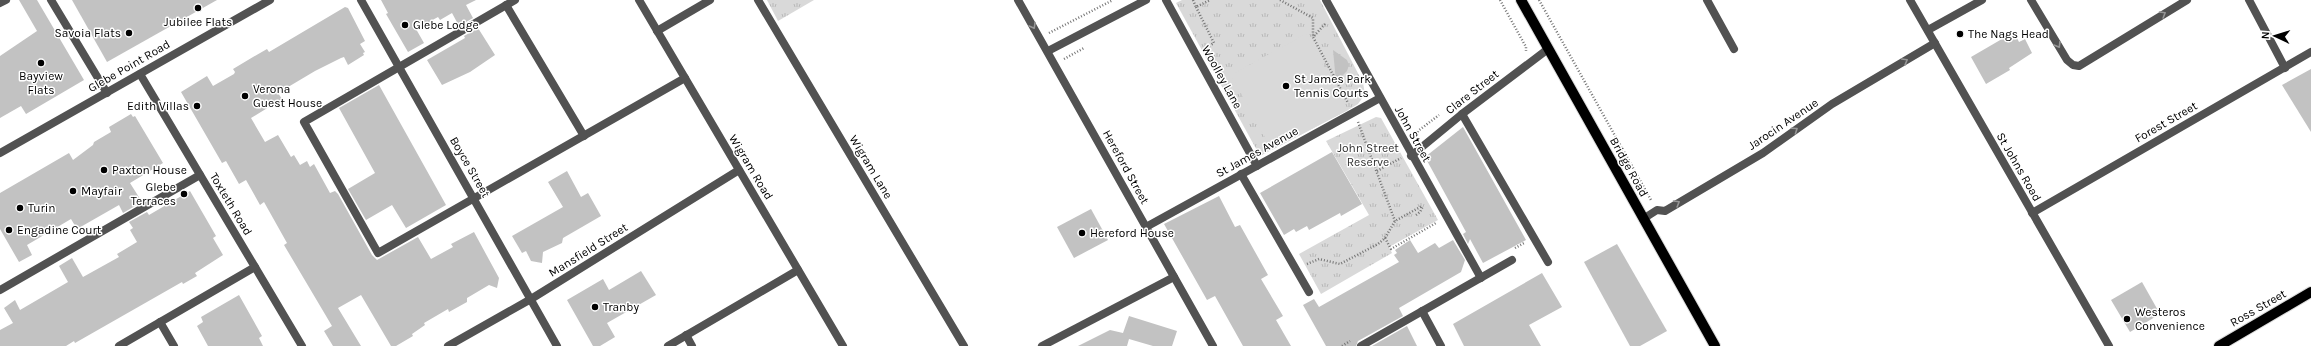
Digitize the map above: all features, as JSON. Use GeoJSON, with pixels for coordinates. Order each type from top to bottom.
{"type":"FeatureCollection","features":[{"type":"Feature","properties":{"kind":"main road","name":"Bridge Road"},"geometry":{"type":"LineString","coordinates":[[1521,0],[1715,346]]}},
{"type":"Feature","properties":{"kind":"main road","name":"Ross Street"},"geometry":{"type":"LineString","coordinates":[[2219,346],[2311,292]]}},
{"type":"Feature","properties":{"kind":"street"},"geometry":{"type":"LineString","coordinates":[[0,3],[6,0]]}},
{"type":"Feature","properties":{"kind":"street"},"geometry":{"type":"LineString","coordinates":[[51,0],[106,93]]}},
{"type":"Feature","properties":{"kind":"street","name":"Glebe Point Road"},"geometry":{"type":"LineString","coordinates":[[0,153],[270,0]]}},
{"type":"Feature","properties":{"kind":"street","name":"Boyce Street"},"geometry":{"type":"LineString","coordinates":[[361,0],[557,346]]}},
{"type":"Feature","properties":{"kind":"street"},"geometry":{"type":"LineString","coordinates":[[515,0],[304,122],[378,253],[685,78]]}},
{"type":"Feature","properties":{"kind":"street","name":"Wigram Road"},"geometry":{"type":"LineString","coordinates":[[639,0],[843,346]]}},
{"type":"Feature","properties":{"kind":"street"},"geometry":{"type":"LineString","coordinates":[[657,31],[710,0]]}},
{"type":"Feature","properties":{"kind":"street","name":"Wigram Lane"},"geometry":{"type":"LineString","coordinates":[[758,0],[964,346]]}},
{"type":"Feature","properties":{"kind":"street","name":"Hereford Street"},"geometry":{"type":"LineString","coordinates":[[1018,0],[1213,346]]}},
{"type":"Feature","properties":{"kind":"street"},"geometry":{"type":"LineString","coordinates":[[1048,51],[1146,0]]}},
{"type":"Feature","properties":{"kind":"street","name":"Woolley Lane"},"geometry":{"type":"LineString","coordinates":[[1166,0],[1257,166]]}},
{"type":"Feature","properties":{"kind":"street","name":"John Street"},"geometry":{"type":"LineString","coordinates":[[1326,0],[1380,98],[1408,156],[1481,278]]}},
{"type":"Feature","properties":{"kind":"street"},"geometry":{"type":"LineString","coordinates":[[1707,0],[1734,49]]}},
{"type":"Feature","properties":{"kind":"street","name":"St Johns Road"},"geometry":{"type":"LineString","coordinates":[[1910,0],[2109,346]]}},
{"type":"Feature","properties":{"kind":"street"},"geometry":{"type":"LineString","coordinates":[[1928,30],[1982,0]]}},
{"type":"Feature","properties":{"kind":"street"},"geometry":{"type":"LineString","coordinates":[[2031,0],[2067,60],[2073,65],[2079,66],[2187,0]]}},
{"type":"Feature","properties":{"kind":"street"},"geometry":{"type":"LineString","coordinates":[[2249,0],[2285,68]]}},
{"type":"Feature","properties":{"kind":"street"},"geometry":{"type":"LineString","coordinates":[[506,5],[584,136]]}},
{"type":"Feature","properties":{"kind":"street","name":"Jarocin Avenue"},"geometry":{"type":"LineString","coordinates":[[1643,219],[1657,210],[1665,211],[1763,153],[1832,104],[1935,43]]}},
{"type":"Feature","properties":{"kind":"street","name":"Clare Street"},"geometry":{"type":"LineString","coordinates":[[1408,156],[1548,49]]}},
{"type":"Feature","properties":{"kind":"street","name":"Forest Street"},"geometry":{"type":"LineString","coordinates":[[2032,213],[2311,52]]}},
{"type":"Feature","properties":{"kind":"street","name":"Toxteth Road"},"geometry":{"type":"LineString","coordinates":[[140,74],[302,346]]}},
{"type":"Feature","properties":{"kind":"street","name":"St James Avenue"},"geometry":{"type":"LineString","coordinates":[[1146,227],[1380,98]]}},
{"type":"Feature","properties":{"kind":"street"},"geometry":{"type":"LineString","coordinates":[[1462,114],[1548,262]]}},
{"type":"Feature","properties":{"kind":"street","name":"Mansfield Street"},"geometry":{"type":"LineString","coordinates":[[448,346],[531,299],[738,170]]}},
{"type":"Feature","properties":{"kind":"street"},"geometry":{"type":"LineString","coordinates":[[1241,174],[1309,292]]}},
{"type":"Feature","properties":{"kind":"street"},"geometry":{"type":"LineString","coordinates":[[0,290],[200,175]]}},
{"type":"Feature","properties":{"kind":"street"},"geometry":{"type":"LineString","coordinates":[[1361,346],[1512,260]]}},
{"type":"Feature","properties":{"kind":"street"},"geometry":{"type":"LineString","coordinates":[[119,346],[255,267]]}},
{"type":"Feature","properties":{"kind":"street"},"geometry":{"type":"LineString","coordinates":[[668,346],[798,270]]}},
{"type":"Feature","properties":{"kind":"street"},"geometry":{"type":"LineString","coordinates":[[1042,346],[1174,277]]}},
{"type":"Feature","properties":{"kind":"street"},"geometry":{"type":"LineString","coordinates":[[1422,311],[1441,346]]}},
{"type":"Feature","properties":{"kind":"street"},"geometry":{"type":"LineString","coordinates":[[160,322],[174,346]]}},
{"type":"Feature","properties":{"kind":"street"},"geometry":{"type":"LineString","coordinates":[[686,335],[692,346]]}},
{"type":"Feature","properties":{"kind":"path"},"geometry":{"type":"LineString","coordinates":[[1046,34],[1113,0]]}},
{"type":"Feature","properties":{"kind":"path"},"geometry":{"type":"LineString","coordinates":[[1193,0],[1214,43],[1195,54]]}},
{"type":"Feature","properties":{"kind":"path"},"geometry":{"type":"LineString","coordinates":[[1196,7],[1210,0]]}},
{"type":"Feature","properties":{"kind":"path"},"geometry":{"type":"LineString","coordinates":[[1280,0],[1313,18]]}},
{"type":"Feature","properties":{"kind":"path"},"geometry":{"type":"LineString","coordinates":[[1500,0],[1526,47],[1526,54]]}},
{"type":"Feature","properties":{"kind":"path"},"geometry":{"type":"LineString","coordinates":[[1539,0],[1653,204]]}},
{"type":"Feature","properties":{"kind":"path"},"geometry":{"type":"LineString","coordinates":[[1313,18],[1318,16]]}},
{"type":"Feature","properties":{"kind":"path"},"geometry":{"type":"LineString","coordinates":[[1313,18],[1313,37],[1348,103]]}},
{"type":"Feature","properties":{"kind":"path"},"geometry":{"type":"LineString","coordinates":[[1313,37],[1327,21]]}},
{"type":"Feature","properties":{"kind":"path"},"geometry":{"type":"LineString","coordinates":[[1413,139],[1416,137],[1418,130],[1442,113]]}},
{"type":"Feature","properties":{"kind":"path"},"geometry":{"type":"LineString","coordinates":[[1351,125],[1365,118]]}},
{"type":"Feature","properties":{"kind":"path"},"geometry":{"type":"LineString","coordinates":[[1358,122],[1395,221]]}},
{"type":"Feature","properties":{"kind":"path"},"geometry":{"type":"LineString","coordinates":[[1377,171],[1408,156]]}},
{"type":"Feature","properties":{"kind":"path"},"geometry":{"type":"LineString","coordinates":[[1296,270],[1319,259],[1340,264],[1385,238],[1395,221],[1426,204]]}},
{"type":"Feature","properties":{"kind":"path"},"geometry":{"type":"LineString","coordinates":[[1416,215],[1420,212],[1422,206]]}},
{"type":"Feature","properties":{"kind":"path"},"geometry":{"type":"LineString","coordinates":[[1385,238],[1391,249],[1440,221]]}},
{"type":"Feature","properties":{"kind":"path"},"geometry":{"type":"LineString","coordinates":[[1342,346],[1355,338]]}},
{"type":"Feature","properties":{"kind":"green space"},"geometry":{"type":"Polygon","coordinates":[[[767,0],[814,0],[778,21],[767,0]]]}},
{"type":"Feature","properties":{"kind":"green space"},"geometry":{"type":"Polygon","coordinates":[[[1182,0],[1320,0],[1363,83],[1365,94],[1358,104],[1348,110],[1260,156],[1176,3],[1182,0]]]}},
{"type":"Feature","properties":{"kind":"green space","name":"St James Park Tennis Courts"},"geometry":{"type":"Polygon","coordinates":[[[1306,34],[1348,110],[1272,150],[1231,75],[1306,34]]]}},
{"type":"Feature","properties":{"kind":"green space","name":"John Street Reserve"},"geometry":{"type":"Polygon","coordinates":[[[1376,117],[1381,118],[1438,220],[1389,247],[1392,253],[1321,294],[1299,254],[1369,215],[1326,141],[1376,117]]]}},
{"type":"Feature","properties":{"kind":"building"},"geometry":{"type":"Polygon","coordinates":[[[19,0],[37,0],[84,80],[26,114],[21,106],[0,118],[0,56],[37,31],[19,0]]]}},
{"type":"Feature","properties":{"kind":"building"},"geometry":{"type":"Polygon","coordinates":[[[72,0],[217,0],[107,62],[72,0]]]}},
{"type":"Feature","properties":{"kind":"building"},"geometry":{"type":"Polygon","coordinates":[[[381,0],[476,0],[466,5],[473,18],[459,26],[452,13],[440,20],[438,17],[416,29],[424,43],[408,52],[386,14],[388,13],[381,0]]]}},
{"type":"Feature","properties":{"kind":"building"},"geometry":{"type":"Polygon","coordinates":[[[345,7],[348,8],[365,41],[360,44],[365,52],[363,53],[364,55],[348,65],[344,57],[315,71],[278,93],[282,99],[251,118],[265,142],[278,135],[291,157],[294,155],[300,165],[307,161],[310,167],[314,164],[330,193],[335,191],[338,194],[372,255],[377,260],[418,237],[431,259],[453,247],[451,244],[474,232],[499,278],[497,288],[489,285],[467,298],[467,302],[449,312],[448,309],[424,323],[425,325],[412,334],[413,336],[396,346],[391,346],[361,295],[338,308],[361,346],[333,346],[324,331],[332,326],[284,245],[287,243],[264,202],[260,205],[246,180],[239,184],[226,161],[222,163],[181,92],[207,76],[213,86],[234,74],[235,72],[233,69],[253,57],[267,49],[269,52],[345,7]]]}},
{"type":"Feature","properties":{"kind":"building"},"geometry":{"type":"Polygon","coordinates":[[[478,28],[495,55],[470,72],[442,85],[427,60],[465,38],[464,36],[478,28]]]}},
{"type":"Feature","properties":{"kind":"building"},"geometry":{"type":"Polygon","coordinates":[[[2014,32],[2019,42],[2025,39],[2032,53],[2009,68],[2010,70],[1986,84],[1971,57],[2014,32]]]}},
{"type":"Feature","properties":{"kind":"building"},"geometry":{"type":"Polygon","coordinates":[[[1333,50],[1347,60],[1349,65],[1347,71],[1336,82],[1333,50]]]}},
{"type":"Feature","properties":{"kind":"building"},"geometry":{"type":"Polygon","coordinates":[[[2311,69],[2311,132],[2282,85],[2311,69]]]}},
{"type":"Feature","properties":{"kind":"building"},"geometry":{"type":"Polygon","coordinates":[[[379,85],[446,205],[406,228],[392,205],[366,220],[348,189],[375,173],[339,108],[379,85]]]}},
{"type":"Feature","properties":{"kind":"building"},"geometry":{"type":"Polygon","coordinates":[[[131,114],[133,117],[135,116],[163,163],[130,183],[142,202],[123,213],[119,205],[77,229],[71,219],[27,245],[32,255],[19,262],[0,229],[0,193],[69,153],[73,160],[93,145],[94,142],[111,132],[109,127],[131,114]]]}},
{"type":"Feature","properties":{"kind":"building"},"geometry":{"type":"Polygon","coordinates":[[[1463,127],[1526,240],[1483,263],[1470,239],[1468,244],[1463,234],[1466,232],[1425,157],[1463,127]]]}},
{"type":"Feature","properties":{"kind":"building"},"geometry":{"type":"Polygon","coordinates":[[[1332,152],[1362,204],[1341,216],[1340,213],[1309,230],[1307,226],[1296,232],[1294,229],[1284,235],[1260,193],[1332,152]]]}},
{"type":"Feature","properties":{"kind":"building"},"geometry":{"type":"Polygon","coordinates":[[[567,171],[581,197],[588,193],[601,216],[563,238],[562,243],[543,252],[542,263],[531,261],[526,251],[522,253],[512,236],[563,207],[548,182],[567,171]]]}},
{"type":"Feature","properties":{"kind":"building"},"geometry":{"type":"Polygon","coordinates":[[[190,191],[216,236],[213,238],[223,255],[195,273],[197,276],[183,284],[182,282],[75,343],[74,341],[66,346],[0,346],[0,330],[13,323],[4,308],[15,300],[20,310],[68,282],[59,266],[72,258],[83,277],[119,257],[117,254],[137,242],[130,230],[133,228],[129,222],[147,212],[149,215],[190,191]]]}},
{"type":"Feature","properties":{"kind":"building"},"geometry":{"type":"Polygon","coordinates":[[[1219,196],[1235,227],[1240,225],[1268,275],[1261,279],[1283,316],[1276,320],[1291,346],[1243,346],[1215,296],[1207,300],[1164,224],[1219,196]]]}},
{"type":"Feature","properties":{"kind":"building","name":"Hereford House"},"geometry":{"type":"Polygon","coordinates":[[[1091,209],[1108,240],[1074,258],[1057,227],[1091,209]]]}},
{"type":"Feature","properties":{"kind":"building"},"geometry":{"type":"Polygon","coordinates":[[[1410,240],[1418,253],[1435,243],[1439,248],[1453,240],[1465,260],[1461,272],[1399,308],[1403,316],[1358,341],[1356,346],[1326,346],[1303,305],[1314,299],[1319,307],[1399,262],[1394,255],[1397,253],[1395,250],[1410,240]]]}},
{"type":"Feature","properties":{"kind":"building"},"geometry":{"type":"Polygon","coordinates":[[[1617,244],[1667,331],[1640,346],[1630,346],[1584,262],[1617,244]]]}},
{"type":"Feature","properties":{"kind":"building","name":"Tranby"},"geometry":{"type":"Polygon","coordinates":[[[641,271],[656,295],[607,323],[615,337],[600,346],[593,346],[567,300],[603,279],[609,290],[641,271]]]}},
{"type":"Feature","properties":{"kind":"building"},"geometry":{"type":"Polygon","coordinates":[[[1542,273],[1562,307],[1529,325],[1541,346],[1464,346],[1453,324],[1542,273]]]}},
{"type":"Feature","properties":{"kind":"building"},"geometry":{"type":"Polygon","coordinates":[[[2142,282],[2160,314],[2130,332],[2111,300],[2142,282]]]}},
{"type":"Feature","properties":{"kind":"building"},"geometry":{"type":"Polygon","coordinates":[[[239,295],[262,336],[259,338],[263,346],[208,346],[197,326],[203,322],[201,317],[239,295]]]}},
{"type":"Feature","properties":{"kind":"building"},"geometry":{"type":"Polygon","coordinates":[[[1129,316],[1177,331],[1172,346],[1153,346],[1129,339],[1127,346],[1078,346],[1110,330],[1123,333],[1129,316]]]}},
{"type":"Feature","properties":{"kind":"building"},"geometry":{"type":"Polygon","coordinates":[[[1407,326],[1417,346],[1372,346],[1407,326]]]}},
{"type":"Feature","properties":{"kind":"place","name":"Jubilee Flats"},"geometry":{"type":"Point","coordinates":[198,8]}},
{"type":"Feature","properties":{"kind":"place","name":"Glebe Lodge"},"geometry":{"type":"Point","coordinates":[405,25]}},
{"type":"Feature","properties":{"kind":"place","name":"Savoia Flats"},"geometry":{"type":"Point","coordinates":[129,33]}},
{"type":"Feature","properties":{"kind":"place","name":"The Nags Head"},"geometry":{"type":"Point","coordinates":[1960,34]}},
{"type":"Feature","properties":{"kind":"place","name":"Bayview Flats"},"geometry":{"type":"Point","coordinates":[41,63]}},
{"type":"Feature","properties":{"kind":"place","name":"St James Park Tennis Courts"},"geometry":{"type":"Point","coordinates":[1286,86]}},
{"type":"Feature","properties":{"kind":"place","name":"Verona Guest House"},"geometry":{"type":"Point","coordinates":[245,96]}},
{"type":"Feature","properties":{"kind":"place","name":"Edith Villas"},"geometry":{"type":"Point","coordinates":[197,106]}},
{"type":"Feature","properties":{"kind":"place","name":"Paxton House"},"geometry":{"type":"Point","coordinates":[104,170]}},
{"type":"Feature","properties":{"kind":"place","name":"Mayfair"},"geometry":{"type":"Point","coordinates":[73,191]}},
{"type":"Feature","properties":{"kind":"place","name":"Glebe Terraces"},"geometry":{"type":"Point","coordinates":[184,194]}},
{"type":"Feature","properties":{"kind":"place","name":"Turin"},"geometry":{"type":"Point","coordinates":[20,208]}},
{"type":"Feature","properties":{"kind":"place","name":"Engadine Court"},"geometry":{"type":"Point","coordinates":[9,230]}},
{"type":"Feature","properties":{"kind":"place","name":"Hereford House"},"geometry":{"type":"Point","coordinates":[1082,233]}},
{"type":"Feature","properties":{"kind":"place","name":"Tranby"},"geometry":{"type":"Point","coordinates":[595,307]}},
{"type":"Feature","properties":{"kind":"place","name":"Westeros Convenience"},"geometry":{"type":"Point","coordinates":[2127,319]}}]}
